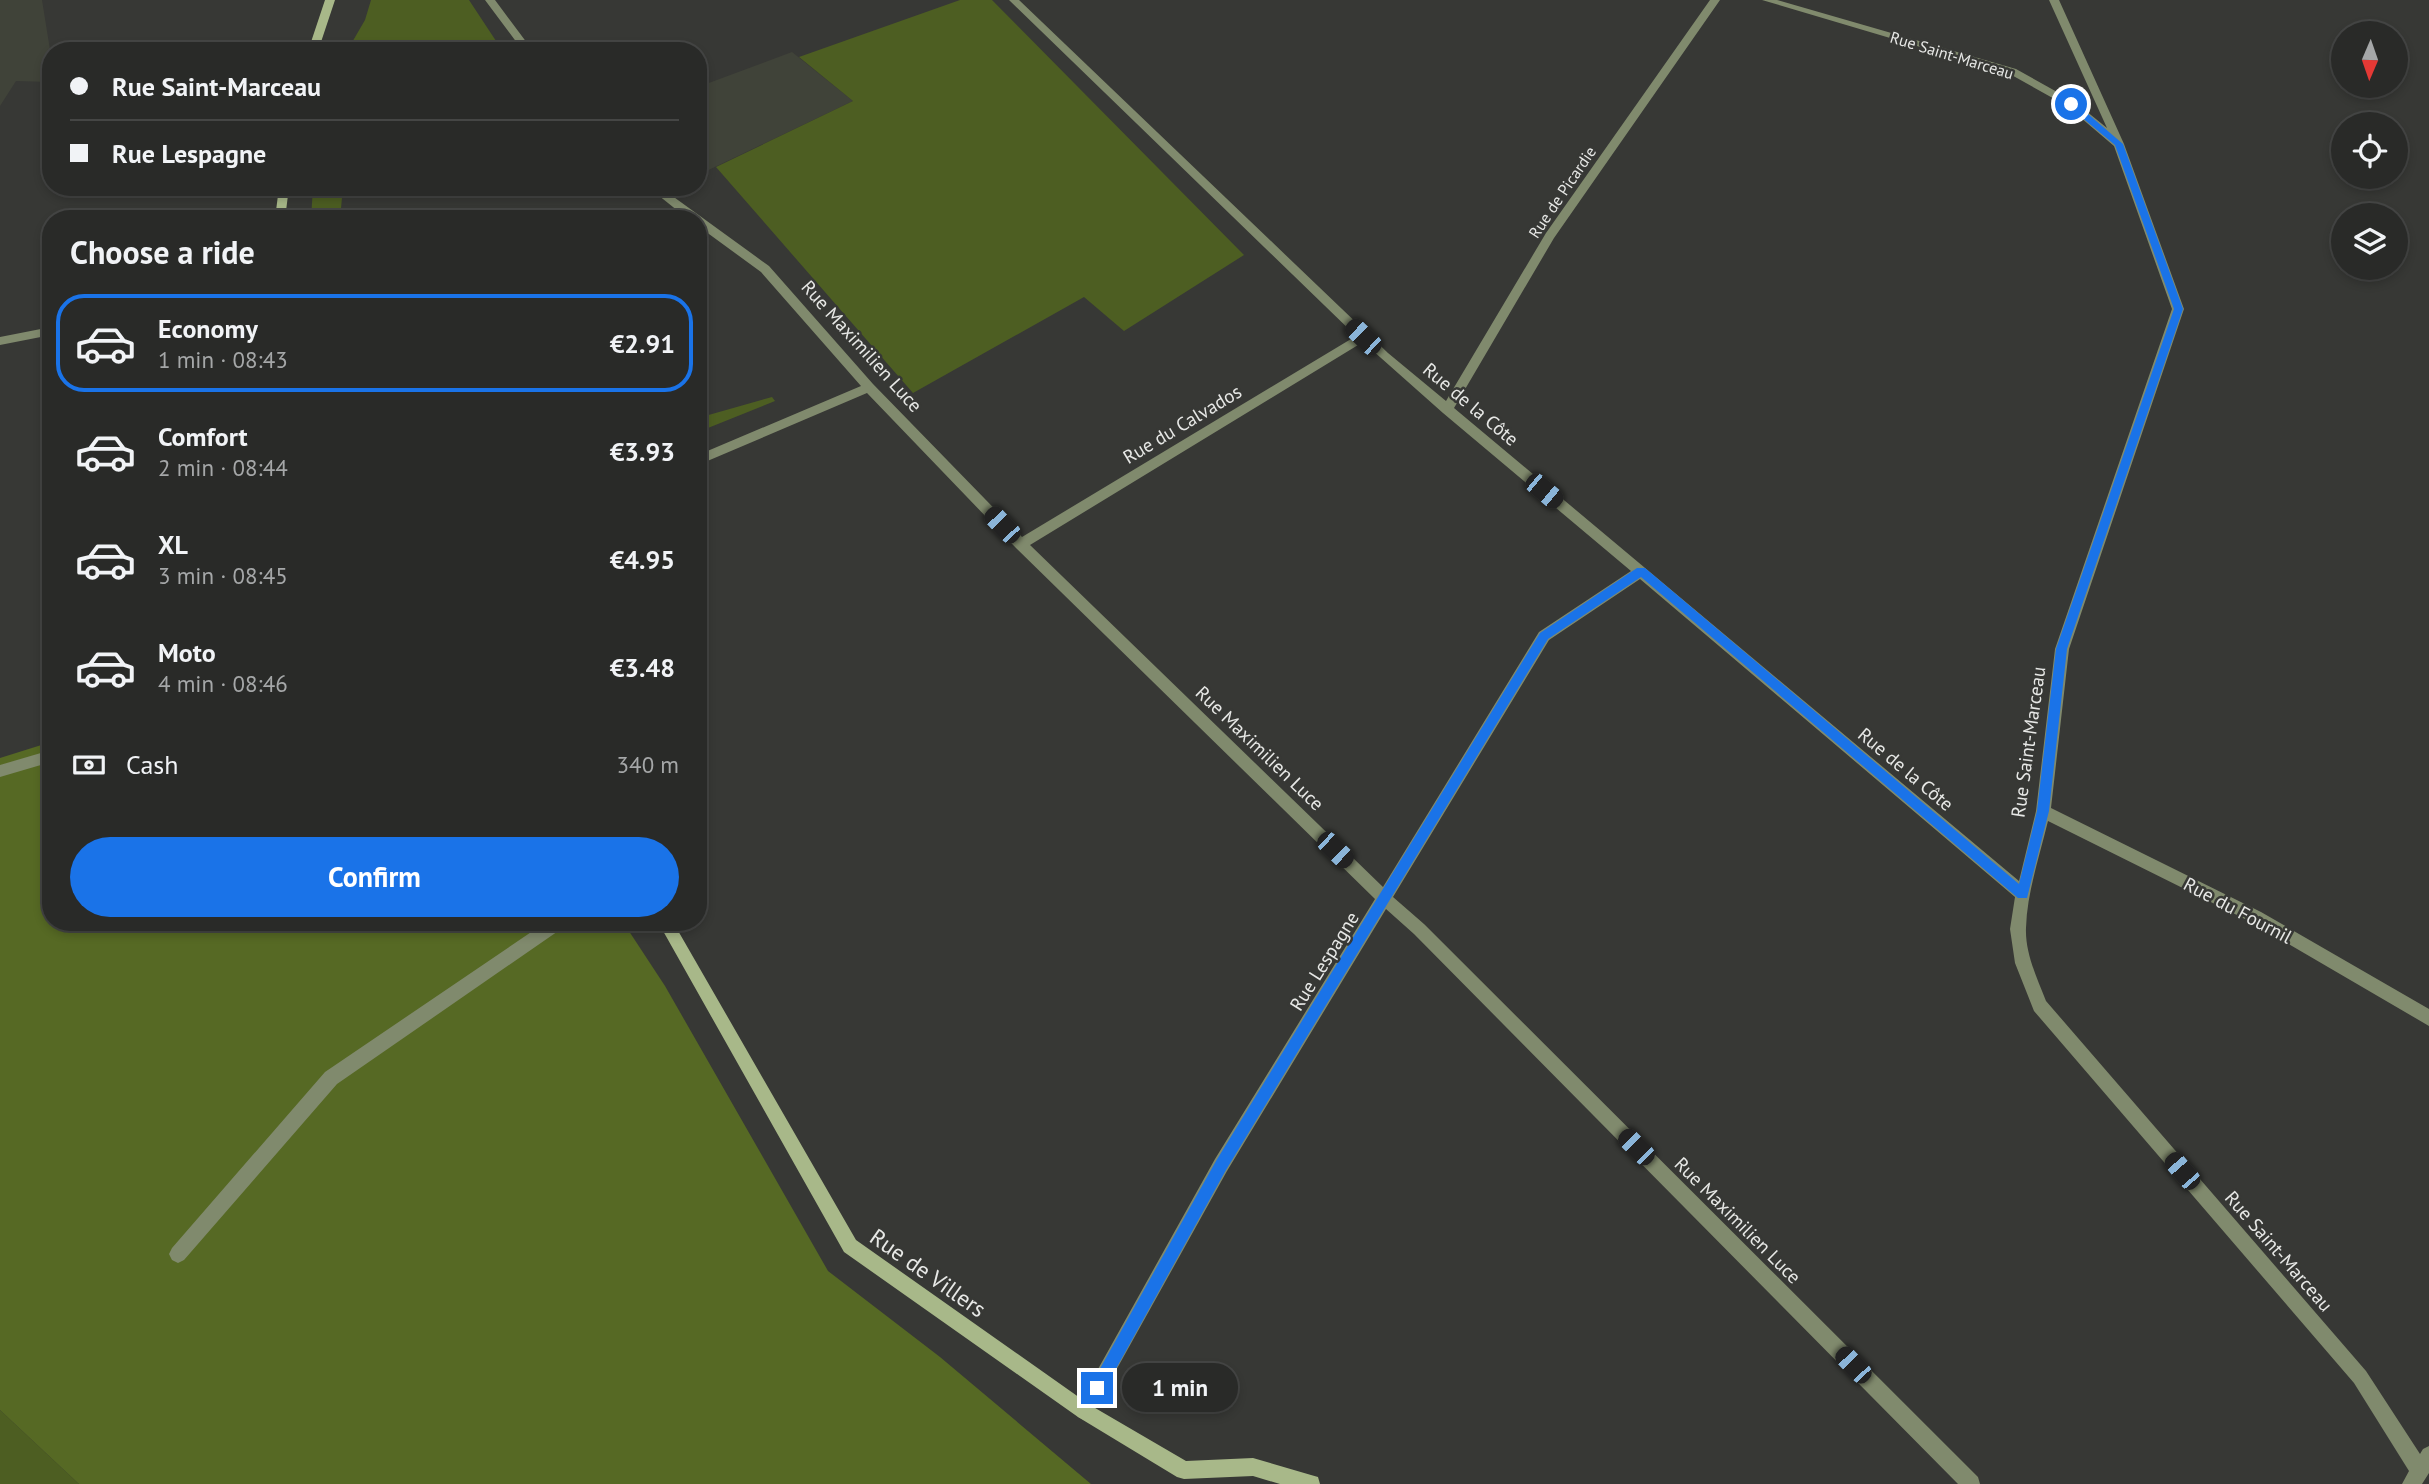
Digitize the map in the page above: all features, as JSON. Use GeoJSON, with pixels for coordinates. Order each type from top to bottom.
{"type":"FeatureCollection","features":[{"type":"Feature","properties":{"kind":"street"},"geometry":{"type":"LineString","coordinates":[[316,42],[330,0]]}},
{"type":"Feature","properties":{"kind":"street"},"geometry":{"type":"LineString","coordinates":[[490,0],[521,42]]}},
{"type":"Feature","properties":{"kind":"street","name":"Rue de la Côte"},"geometry":{"type":"LineString","coordinates":[[1014,0],[1363,337],[2023,894]]}},
{"type":"Feature","properties":{"kind":"street","name":"Rue de Picardie"},"geometry":{"type":"LineString","coordinates":[[1447,410],[1550,236],[1715,0]]}},
{"type":"Feature","properties":{"kind":"street","name":"Rue Saint-Marceau"},"geometry":{"type":"LineString","coordinates":[[1768,0],[2012,71],[2071,104],[2119,144]]}},
{"type":"Feature","properties":{"kind":"street","name":"Rue Saint-Marceau"},"geometry":{"type":"LineString","coordinates":[[2054,0],[2119,144],[2178,309],[2062,649],[2043,811],[2023,894],[2018,929],[2023,963],[2040,1006],[2360,1377],[2420,1470]]}},
{"type":"Feature","properties":{"kind":"street","name":"Rue Maximilien Luce"},"geometry":{"type":"LineString","coordinates":[[665,196],[684,210]]}},
{"type":"Feature","properties":{"kind":"street","name":"Rue Maximilien Luce"},"geometry":{"type":"LineString","coordinates":[[707,227],[765,269],[869,387],[1021,544],[1419,929],[1971,1484]]}},
{"type":"Feature","properties":{"kind":"street"},"geometry":{"type":"LineString","coordinates":[[0,341],[42,333]]}},
{"type":"Feature","properties":{"kind":"street","name":"Rue du Calvados"},"geometry":{"type":"LineString","coordinates":[[1021,544],[1363,337]]}},
{"type":"Feature","properties":{"kind":"street"},"geometry":{"type":"LineString","coordinates":[[707,456],[869,387]]}},
{"type":"Feature","properties":{"kind":"street","name":"Rue Lespagne"},"geometry":{"type":"LineString","coordinates":[[1084,1411],[1221,1166],[1544,636],[1641,571]]}},
{"type":"Feature","properties":{"kind":"street"},"geometry":{"type":"LineString","coordinates":[[0,771],[42,759]]}},
{"type":"Feature","properties":{"kind":"street","name":"Rue du Fournil"},"geometry":{"type":"LineString","coordinates":[[2043,811],[2256,918],[2429,1018]]}},
{"type":"Feature","properties":{"kind":"street"},"geometry":{"type":"LineString","coordinates":[[178,1254],[331,1078],[546,931]]}},
{"type":"Feature","properties":{"kind":"street","name":"Rue de Villers"},"geometry":{"type":"LineString","coordinates":[[670,931],[850,1247],[1084,1411],[1186,1477],[1252,1467],[1311,1484]]}},
{"type":"Feature","properties":{"kind":"shaded area"},"geometry":{"type":"Polygon","coordinates":[[[0,0],[42,0],[49,42],[42,42],[42,82],[16,81],[0,106],[0,0]]]}},
{"type":"Feature","properties":{"kind":"shaded area"},"geometry":{"type":"Polygon","coordinates":[[[792,52],[853,101],[707,171],[707,84],[792,52]]]}},
{"type":"Feature","properties":{"kind":"green space"},"geometry":{"type":"Polygon","coordinates":[[[371,0],[469,0],[497,42],[352,42],[365,20],[371,0]]]}},
{"type":"Feature","properties":{"kind":"green space"},"geometry":{"type":"Polygon","coordinates":[[[960,0],[992,0],[1244,255],[1124,331],[1084,297],[913,393],[716,167],[853,101],[799,57],[960,0]]]}},
{"type":"Feature","properties":{"kind":"green space"},"geometry":{"type":"Polygon","coordinates":[[[312,196],[342,196],[341,210],[312,210],[312,196]]]}},
{"type":"Feature","properties":{"kind":"green space"},"geometry":{"type":"Polygon","coordinates":[[[772,397],[775,401],[707,428],[707,415],[772,397]]]}},
{"type":"Feature","properties":{"kind":"green space"},"geometry":{"type":"Polygon","coordinates":[[[42,745],[42,931],[629,931],[665,986],[828,1271],[940,1357],[1091,1484],[79,1484],[0,1410],[0,758],[42,745]]]}},
{"type":"Feature","properties":{"kind":"green space"},"geometry":{"type":"Polygon","coordinates":[[[0,1410],[79,1484],[0,1484],[0,1410]]]}},
{"type":"Feature","properties":{"kind":"route"},"geometry":{"type":"LineString","coordinates":[[1097,1388],[1221,1166],[1544,636],[1641,571],[2023,894],[2043,811],[2062,649],[2178,309],[2119,144],[2071,104]]}}]}
